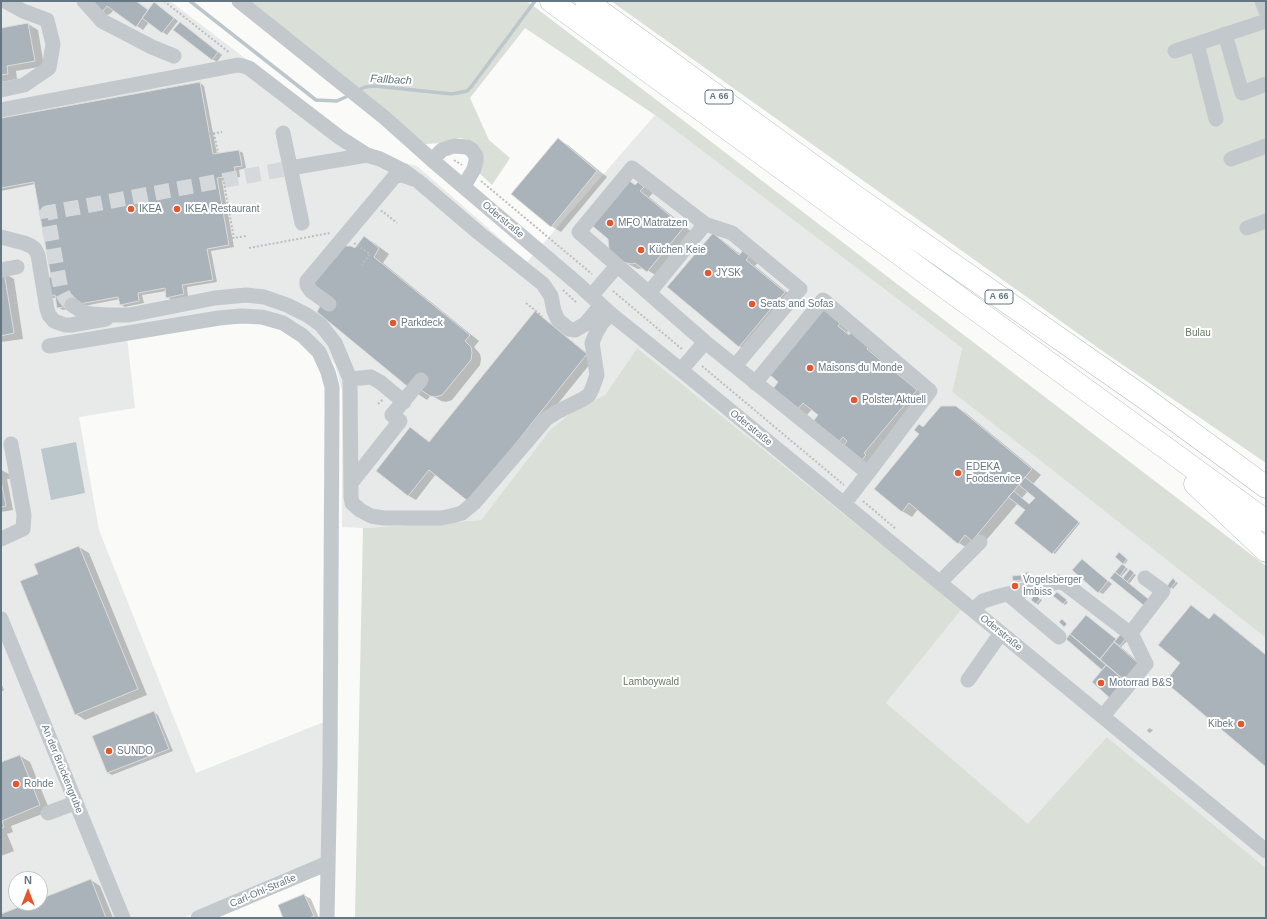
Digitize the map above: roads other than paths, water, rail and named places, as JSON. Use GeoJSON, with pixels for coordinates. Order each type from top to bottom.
{"type":"FeatureCollection","features":[{"type":"Feature","properties":{"kind":"highway","name":"A 66"},"geometry":{"type":"LineString","coordinates":[[551,1],[1266,521]]}},
{"type":"Feature","properties":{"kind":"highway","name":"A 66"},"geometry":{"type":"LineString","coordinates":[[586,1],[852,194],[1146,399],[1266,487]]}},
{"type":"Feature","properties":{"kind":"highway"},"geometry":{"type":"LineString","coordinates":[[1146,399],[1266,473]]}},
{"type":"Feature","properties":{"kind":"highway"},"geometry":{"type":"LineString","coordinates":[[1133,425],[1266,551]]}},
{"type":"Feature","properties":{"kind":"street"},"geometry":{"type":"LineString","coordinates":[[1,90],[24,85],[48,68],[53,44],[47,20],[23,12],[5,1]]}},
{"type":"Feature","properties":{"kind":"street"},"geometry":{"type":"LineString","coordinates":[[84,1],[102,21],[152,47],[174,56]]}},
{"type":"Feature","properties":{"kind":"street","name":"Oderstraße"},"geometry":{"type":"LineString","coordinates":[[239,1],[373,108],[437,155],[464,186],[601,305],[1266,851]]}},
{"type":"Feature","properties":{"kind":"street"},"geometry":{"type":"LineString","coordinates":[[1262,1],[1266,11]]}},
{"type":"Feature","properties":{"kind":"street"},"geometry":{"type":"LineString","coordinates":[[1175,51],[1266,21]]}},
{"type":"Feature","properties":{"kind":"street"},"geometry":{"type":"LineString","coordinates":[[1225,34],[1242,93],[1266,84]]}},
{"type":"Feature","properties":{"kind":"street"},"geometry":{"type":"LineString","coordinates":[[1197,44],[1216,119]]}},
{"type":"Feature","properties":{"kind":"street"},"geometry":{"type":"LineString","coordinates":[[1,110],[230,67],[243,66],[249,68],[339,137],[367,155],[393,165],[418,181],[479,233],[543,284],[551,296],[558,320],[568,329],[575,330],[592,343]]}},
{"type":"Feature","properties":{"kind":"street"},"geometry":{"type":"LineString","coordinates":[[283,133],[302,223]]}},
{"type":"Feature","properties":{"kind":"street"},"geometry":{"type":"LineString","coordinates":[[437,155],[454,146],[467,147],[472,150],[476,156],[476,162],[464,186]]}},
{"type":"Feature","properties":{"kind":"street"},"geometry":{"type":"LineString","coordinates":[[1231,158],[1266,146]]}},
{"type":"Feature","properties":{"kind":"street"},"geometry":{"type":"LineString","coordinates":[[296,167],[367,155]]}},
{"type":"Feature","properties":{"kind":"street"},"geometry":{"type":"LineString","coordinates":[[735,366],[800,289],[732,233],[705,224],[632,168],[579,232],[705,342],[868,473]]}},
{"type":"Feature","properties":{"kind":"street"},"geometry":{"type":"LineString","coordinates":[[329,304],[311,291],[307,285],[307,281],[395,176],[402,175],[418,181]]}},
{"type":"Feature","properties":{"kind":"street"},"geometry":{"type":"LineString","coordinates":[[1247,228],[1266,223]]}},
{"type":"Feature","properties":{"kind":"street"},"geometry":{"type":"LineString","coordinates":[[648,293],[705,224]]}},
{"type":"Feature","properties":{"kind":"street"},"geometry":{"type":"LineString","coordinates":[[1,237],[24,243],[35,249],[38,255],[49,315],[54,321],[65,325],[231,296],[246,295],[264,297],[287,305],[307,315],[321,325],[335,343],[350,379],[352,503],[360,510],[371,516],[384,518],[441,518],[462,513],[474,503],[546,419],[589,395],[597,375],[592,343],[596,332],[602,323],[602,282],[617,266]]}},
{"type":"Feature","properties":{"kind":"street"},"geometry":{"type":"LineString","coordinates":[[755,383],[823,300],[930,391],[844,504]]}},
{"type":"Feature","properties":{"kind":"street"},"geometry":{"type":"LineString","coordinates":[[72,305],[83,312],[92,314],[129,315]]}},
{"type":"Feature","properties":{"kind":"street"},"geometry":{"type":"LineString","coordinates":[[575,330],[588,322],[601,305]]}},
{"type":"Feature","properties":{"kind":"street"},"geometry":{"type":"LineString","coordinates":[[49,346],[219,318],[241,316],[262,318],[283,323],[303,336],[319,352],[328,372],[332,387],[330,775],[327,918]]}},
{"type":"Feature","properties":{"kind":"street"},"geometry":{"type":"LineString","coordinates":[[681,370],[705,342]]}},
{"type":"Feature","properties":{"kind":"street"},"geometry":{"type":"LineString","coordinates":[[350,379],[371,377],[380,382],[404,402]]}},
{"type":"Feature","properties":{"kind":"street"},"geometry":{"type":"LineString","coordinates":[[351,483],[400,421],[392,414],[404,402],[421,380]]}},
{"type":"Feature","properties":{"kind":"street"},"geometry":{"type":"LineString","coordinates":[[1,539],[23,529],[24,515],[11,444]]}},
{"type":"Feature","properties":{"kind":"street"},"geometry":{"type":"LineString","coordinates":[[940,583],[980,542]]}},
{"type":"Feature","properties":{"kind":"street"},"geometry":{"type":"LineString","coordinates":[[1130,634],[1163,592],[1145,578]]}},
{"type":"Feature","properties":{"kind":"street"},"geometry":{"type":"LineString","coordinates":[[973,610],[982,601],[1058,582],[1064,583],[1132,635],[1146,664],[1103,716]]}},
{"type":"Feature","properties":{"kind":"street"},"geometry":{"type":"LineString","coordinates":[[1008,594],[1059,637]]}},
{"type":"Feature","properties":{"kind":"street","name":"An der Brückengrube"},"geometry":{"type":"LineString","coordinates":[[1,619],[123,918]]}},
{"type":"Feature","properties":{"kind":"street"},"geometry":{"type":"LineString","coordinates":[[968,680],[1001,633]]}},
{"type":"Feature","properties":{"kind":"street"},"geometry":{"type":"LineString","coordinates":[[48,813],[76,803]]}},
{"type":"Feature","properties":{"kind":"street","name":"Carl-Ohl-Straße"},"geometry":{"type":"LineString","coordinates":[[198,918],[328,863]]}},
{"type":"Feature","properties":{"kind":"waterway","name":"Fallbach"},"geometry":{"type":"LineString","coordinates":[[190,1],[316,100],[337,101],[350,95]]}},
{"type":"Feature","properties":{"kind":"waterway","name":"Fallbach"},"geometry":{"type":"LineString","coordinates":[[357,91],[365,87],[375,86],[452,94],[467,91],[535,1]]}},
{"type":"Feature","properties":{"kind":"tunnel"},"geometry":{"type":"LineString","coordinates":[[72,305],[65,298],[61,290],[47,213],[296,167]]}},
{"type":"Feature","properties":{"kind":"place","name":"IKEA"},"geometry":{"type":"Point","coordinates":[131,209]}},
{"type":"Feature","properties":{"kind":"place","name":"IKEA Restaurant"},"geometry":{"type":"Point","coordinates":[177,209]}},
{"type":"Feature","properties":{"kind":"place","name":"MFO Matratzen"},"geometry":{"type":"Point","coordinates":[610,223]}},
{"type":"Feature","properties":{"kind":"place","name":"Küchen Keie"},"geometry":{"type":"Point","coordinates":[641,250]}},
{"type":"Feature","properties":{"kind":"place","name":"JYSK"},"geometry":{"type":"Point","coordinates":[708,273]}},
{"type":"Feature","properties":{"kind":"place","name":"Seats and Sofas"},"geometry":{"type":"Point","coordinates":[752,304]}},
{"type":"Feature","properties":{"kind":"place","name":"Parkdeck"},"geometry":{"type":"Point","coordinates":[393,323]}},
{"type":"Feature","properties":{"kind":"place","name":"Maisons du Monde"},"geometry":{"type":"Point","coordinates":[810,368]}},
{"type":"Feature","properties":{"kind":"place","name":"Polster Aktuell"},"geometry":{"type":"Point","coordinates":[854,400]}},
{"type":"Feature","properties":{"kind":"place","name":"EDEKA Foodservice"},"geometry":{"type":"Point","coordinates":[958,473]}},
{"type":"Feature","properties":{"kind":"place","name":"Vogelsberger Imbiss"},"geometry":{"type":"Point","coordinates":[1015,586]}},
{"type":"Feature","properties":{"kind":"place","name":"Motorrad B&S"},"geometry":{"type":"Point","coordinates":[1101,683]}},
{"type":"Feature","properties":{"kind":"place","name":"Kibek"},"geometry":{"type":"Point","coordinates":[1241,724]}},
{"type":"Feature","properties":{"kind":"place","name":"SUNDO"},"geometry":{"type":"Point","coordinates":[109,751]}},
{"type":"Feature","properties":{"kind":"place","name":"Rohde"},"geometry":{"type":"Point","coordinates":[16,784]}},
{"type":"Feature","properties":{"kind":"park label","name":"Bulau"},"geometry":{"type":"Point","coordinates":[1198,333]}},
{"type":"Feature","properties":{"kind":"park label","name":"Lamboywald"},"geometry":{"type":"Point","coordinates":[651,682]}}]}
